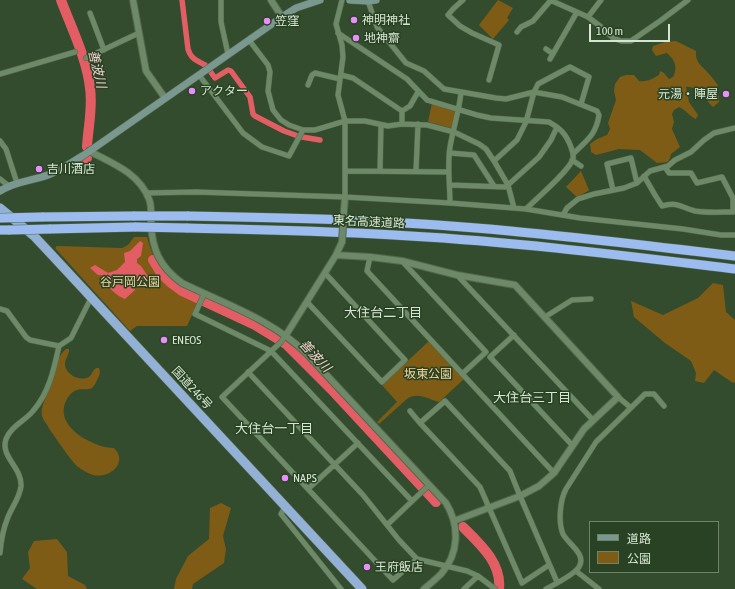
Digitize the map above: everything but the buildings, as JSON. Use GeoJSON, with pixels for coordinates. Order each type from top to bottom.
{"type":"FeatureCollection","features":[{"type":"Feature","properties":{"kind":"highway","name":"国道246号"},"geometry":{"type":"LineString","coordinates":[[0,208],[34,236],[362,589]]}},
{"type":"Feature","properties":{"kind":"highway","name":"東名高速道路"},"geometry":{"type":"LineString","coordinates":[[0,218],[187,216],[311,218],[409,223],[486,229],[735,256]]}},
{"type":"Feature","properties":{"kind":"highway","name":"東名高速道路"},"geometry":{"type":"LineString","coordinates":[[0,230],[136,227],[309,231],[411,236],[516,245],[735,270]]}},
{"type":"Feature","properties":{"kind":"main road"},"geometry":{"type":"LineString","coordinates":[[0,191],[17,183],[47,176],[56,172],[282,17],[296,8],[320,0]]}},
{"type":"Feature","properties":{"kind":"main road"},"geometry":{"type":"LineString","coordinates":[[350,0],[376,0]]}},
{"type":"Feature","properties":{"kind":"street"},"geometry":{"type":"LineString","coordinates":[[133,0],[146,71],[165,98]]}},
{"type":"Feature","properties":{"kind":"street"},"geometry":{"type":"LineString","coordinates":[[221,0],[221,22],[228,54]]}},
{"type":"Feature","properties":{"kind":"street"},"geometry":{"type":"LineString","coordinates":[[271,0],[282,17]]}},
{"type":"Feature","properties":{"kind":"street"},"geometry":{"type":"LineString","coordinates":[[342,0],[336,24],[342,45],[343,57],[338,95],[345,122],[346,171],[342,242],[336,255],[286,335],[222,397],[393,580],[418,559]]}},
{"type":"Feature","properties":{"kind":"street"},"geometry":{"type":"LineString","coordinates":[[463,0],[448,15],[460,26],[499,45],[489,80]]}},
{"type":"Feature","properties":{"kind":"street"},"geometry":{"type":"LineString","coordinates":[[517,32],[521,27],[533,21],[550,0],[588,16],[613,38],[621,41],[631,40],[660,22],[688,0]]}},
{"type":"Feature","properties":{"kind":"street"},"geometry":{"type":"LineString","coordinates":[[588,16],[601,0]]}},
{"type":"Feature","properties":{"kind":"street"},"geometry":{"type":"LineString","coordinates":[[368,1],[377,27],[406,63],[424,72],[444,89],[461,93],[506,99],[534,92],[562,97],[596,111],[599,115],[597,127],[592,136],[573,154]]}},
{"type":"Feature","properties":{"kind":"street"},"geometry":{"type":"LineString","coordinates":[[546,49],[552,56],[577,12]]}},
{"type":"Feature","properties":{"kind":"street"},"geometry":{"type":"LineString","coordinates":[[90,13],[104,50]]}},
{"type":"Feature","properties":{"kind":"street"},"geometry":{"type":"LineString","coordinates":[[86,58],[139,33]]}},
{"type":"Feature","properties":{"kind":"street"},"geometry":{"type":"LineString","coordinates":[[338,33],[406,79],[427,100],[491,118],[526,122],[549,122],[557,127],[566,136],[573,154],[572,160],[556,180],[526,209]]}},
{"type":"Feature","properties":{"kind":"street"},"geometry":{"type":"LineString","coordinates":[[249,40],[268,65],[270,72],[268,91],[273,110],[281,120],[289,125],[303,130],[319,129],[345,122],[365,121],[381,126],[418,124],[440,127],[454,132],[480,144],[486,149],[508,185],[514,208]]}},
{"type":"Feature","properties":{"kind":"street"},"geometry":{"type":"LineString","coordinates":[[0,74],[75,52]]}},
{"type":"Feature","properties":{"kind":"street"},"geometry":{"type":"LineString","coordinates":[[494,161],[517,140],[526,122],[534,92],[538,84],[570,67],[588,77],[581,104]]}},
{"type":"Feature","properties":{"kind":"street"},"geometry":{"type":"LineString","coordinates":[[308,85],[315,73],[353,78],[402,111]]}},
{"type":"Feature","properties":{"kind":"street"},"geometry":{"type":"LineString","coordinates":[[198,74],[243,133],[262,147],[289,156],[303,130]]}},
{"type":"Feature","properties":{"kind":"street"},"geometry":{"type":"LineString","coordinates":[[402,111],[410,106],[418,92]]}},
{"type":"Feature","properties":{"kind":"street"},"geometry":{"type":"LineString","coordinates":[[450,203],[450,153],[461,93]]}},
{"type":"Feature","properties":{"kind":"street"},"geometry":{"type":"LineString","coordinates":[[402,111],[402,124]]}},
{"type":"Feature","properties":{"kind":"street"},"geometry":{"type":"LineString","coordinates":[[416,171],[418,124]]}},
{"type":"Feature","properties":{"kind":"street"},"geometry":{"type":"LineString","coordinates":[[380,171],[381,126]]}},
{"type":"Feature","properties":{"kind":"street"},"geometry":{"type":"LineString","coordinates":[[450,185],[505,187],[539,157],[551,140],[557,127]]}},
{"type":"Feature","properties":{"kind":"street"},"geometry":{"type":"LineString","coordinates":[[563,215],[578,199],[593,191],[613,190],[637,183],[650,171],[665,167],[691,152],[714,133],[735,128]]}},
{"type":"Feature","properties":{"kind":"street"},"geometry":{"type":"LineString","coordinates":[[0,141],[6,148],[17,183]]}},
{"type":"Feature","properties":{"kind":"street"},"geometry":{"type":"LineString","coordinates":[[88,151],[125,170],[137,180],[146,193],[151,205],[153,242],[159,258],[176,278],[204,294],[269,324],[286,335],[307,354],[446,504],[454,521],[456,531],[455,546],[451,557],[441,573],[424,589]]}},
{"type":"Feature","properties":{"kind":"street"},"geometry":{"type":"LineString","coordinates":[[450,153],[474,155],[494,186]]}},
{"type":"Feature","properties":{"kind":"street"},"geometry":{"type":"LineString","coordinates":[[613,190],[607,164],[630,158],[637,183]]}},
{"type":"Feature","properties":{"kind":"street"},"geometry":{"type":"LineString","coordinates":[[572,160],[581,166]]}},
{"type":"Feature","properties":{"kind":"street"},"geometry":{"type":"LineString","coordinates":[[644,176],[662,206],[672,203],[679,204],[695,211],[733,212],[733,198],[722,177],[697,183],[693,174],[669,173],[665,167]]}},
{"type":"Feature","properties":{"kind":"street"},"geometry":{"type":"LineString","coordinates":[[346,171],[449,172]]}},
{"type":"Feature","properties":{"kind":"street"},"geometry":{"type":"LineString","coordinates":[[0,179],[9,186]]}},
{"type":"Feature","properties":{"kind":"street"},"geometry":{"type":"LineString","coordinates":[[146,193],[196,192],[450,203],[526,209],[580,218],[683,229],[722,235],[735,235]]}},
{"type":"Feature","properties":{"kind":"street"},"geometry":{"type":"LineString","coordinates":[[336,255],[402,261],[457,275],[515,285],[618,397],[630,407]]}},
{"type":"Feature","properties":{"kind":"street"},"geometry":{"type":"LineString","coordinates":[[370,257],[367,271],[554,472]]}},
{"type":"Feature","properties":{"kind":"street"},"geometry":{"type":"LineString","coordinates":[[402,261],[486,352],[462,374]]}},
{"type":"Feature","properties":{"kind":"street"},"geometry":{"type":"LineString","coordinates":[[307,302],[382,382],[405,360],[325,273]]}},
{"type":"Feature","properties":{"kind":"street"},"geometry":{"type":"LineString","coordinates":[[457,275],[593,420]]}},
{"type":"Feature","properties":{"kind":"street"},"geometry":{"type":"LineString","coordinates":[[204,294],[195,314],[271,351],[412,501]]}},
{"type":"Feature","properties":{"kind":"street"},"geometry":{"type":"LineString","coordinates":[[0,553],[3,531],[21,487],[20,475],[6,455],[4,446],[6,440],[11,430],[38,405],[49,385],[59,346],[71,338],[91,298]]}},
{"type":"Feature","properties":{"kind":"street"},"geometry":{"type":"LineString","coordinates":[[545,317],[572,300],[591,299]]}},
{"type":"Feature","properties":{"kind":"street"},"geometry":{"type":"LineString","coordinates":[[0,309],[7,311],[26,337],[59,346]]}},
{"type":"Feature","properties":{"kind":"street"},"geometry":{"type":"LineString","coordinates":[[514,335],[490,357],[572,445]]}},
{"type":"Feature","properties":{"kind":"street"},"geometry":{"type":"LineString","coordinates":[[248,372],[362,495],[418,559],[467,571],[478,576],[495,589]]}},
{"type":"Feature","properties":{"kind":"street"},"geometry":{"type":"LineString","coordinates":[[546,589],[576,571],[580,566],[581,558],[564,536],[562,530],[560,521],[563,495],[596,442],[629,411],[630,407],[646,394],[654,394],[664,406]]}},
{"type":"Feature","properties":{"kind":"street"},"geometry":{"type":"LineString","coordinates":[[454,521],[520,496],[539,486],[554,472],[584,429],[618,397]]}},
{"type":"Feature","properties":{"kind":"street"},"geometry":{"type":"LineString","coordinates":[[420,423],[445,401],[510,471],[557,582]]}},
{"type":"Feature","properties":{"kind":"street"},"geometry":{"type":"LineString","coordinates":[[410,411],[480,488],[522,583],[549,565]]}},
{"type":"Feature","properties":{"kind":"street"},"geometry":{"type":"LineString","coordinates":[[308,489],[358,443]]}},
{"type":"Feature","properties":{"kind":"street"},"geometry":{"type":"LineString","coordinates":[[387,525],[430,485]]}},
{"type":"Feature","properties":{"kind":"street"},"geometry":{"type":"LineString","coordinates":[[285,507],[281,514],[341,589]]}},
{"type":"Feature","properties":{"kind":"street"},"geometry":{"type":"LineString","coordinates":[[301,538],[308,532]]}},
{"type":"Feature","properties":{"kind":"street"},"geometry":{"type":"LineString","coordinates":[[576,571],[599,589]]}},
{"type":"Feature","properties":{"kind":"street"},"geometry":{"type":"LineString","coordinates":[[464,589],[478,576]]}},
{"type":"Feature","properties":{"kind":"green space"},"geometry":{"type":"Polygon","coordinates":[[[498,0],[513,8],[507,18],[509,20],[493,39],[479,25],[498,0]]]}},
{"type":"Feature","properties":{"kind":"green space"},"geometry":{"type":"Polygon","coordinates":[[[676,41],[696,51],[698,62],[718,85],[716,91],[719,97],[719,102],[713,107],[694,88],[686,87],[689,102],[698,115],[696,119],[679,107],[674,110],[672,114],[674,122],[672,129],[680,147],[671,154],[667,162],[657,163],[640,150],[619,149],[596,155],[591,152],[590,144],[607,135],[610,129],[608,123],[616,100],[614,91],[615,84],[620,77],[634,75],[639,81],[645,81],[659,75],[660,71],[669,79],[673,77],[675,73],[675,64],[672,58],[667,53],[656,56],[652,50],[653,46],[665,42],[676,41]]]}},
{"type":"Feature","properties":{"kind":"green space"},"geometry":{"type":"Polygon","coordinates":[[[432,103],[453,109],[456,113],[453,126],[451,128],[428,122],[432,103]]]}},
{"type":"Feature","properties":{"kind":"green space"},"geometry":{"type":"Polygon","coordinates":[[[581,171],[589,190],[577,197],[566,187],[581,171]]]}},
{"type":"Feature","properties":{"kind":"green space","name":"谷戸岡公園"},"geometry":{"type":"Polygon","coordinates":[[[134,237],[147,237],[155,259],[166,274],[180,286],[200,297],[187,326],[137,326],[130,331],[55,248],[57,246],[122,248],[128,245],[134,237]]]}},
{"type":"Feature","properties":{"kind":"green space"},"geometry":{"type":"Polygon","coordinates":[[[713,283],[723,285],[726,312],[735,320],[735,382],[733,383],[714,370],[704,383],[695,381],[696,373],[691,361],[665,343],[634,317],[631,301],[663,315],[698,298],[713,283]]]}},
{"type":"Feature","properties":{"kind":"green space","name":"坂東公園"},"geometry":{"type":"Polygon","coordinates":[[[429,341],[464,379],[439,402],[420,396],[412,396],[408,398],[379,424],[377,422],[397,402],[382,385],[429,341]]]}},
{"type":"Feature","properties":{"kind":"green space"},"geometry":{"type":"Polygon","coordinates":[[[66,349],[69,349],[69,351],[65,362],[66,368],[74,377],[83,379],[87,378],[96,368],[99,368],[100,370],[100,374],[92,388],[77,390],[69,396],[64,405],[64,411],[67,422],[80,436],[99,445],[114,448],[118,454],[118,464],[115,469],[105,475],[93,475],[77,466],[58,441],[42,416],[43,405],[57,362],[66,349]]]}},
{"type":"Feature","properties":{"kind":"green space"},"geometry":{"type":"Polygon","coordinates":[[[221,503],[231,508],[223,536],[226,549],[224,563],[193,584],[192,589],[174,589],[176,579],[188,556],[209,539],[210,508],[221,503]]]}},
{"type":"Feature","properties":{"kind":"green space"},"geometry":{"type":"Polygon","coordinates":[[[57,539],[67,552],[68,576],[85,585],[87,589],[37,589],[22,579],[30,568],[28,552],[34,541],[57,539]]]}},
{"type":"Feature","properties":{"kind":"shaded area"},"geometry":{"type":"Polygon","coordinates":[[[140,241],[143,243],[141,256],[137,259],[137,263],[147,275],[151,276],[155,281],[152,283],[148,278],[142,283],[140,281],[135,283],[135,290],[125,299],[116,294],[102,280],[102,275],[98,275],[90,268],[95,265],[108,273],[117,270],[125,262],[124,253],[130,251],[140,241]]]}},
{"type":"Feature","properties":{"kind":"waterway","name":"善波川"},"geometry":{"type":"LineString","coordinates":[[61,0],[78,43],[88,77],[91,103],[87,147]]}},
{"type":"Feature","properties":{"kind":"waterway"},"geometry":{"type":"LineString","coordinates":[[182,0],[189,52],[192,57],[205,65]]}},
{"type":"Feature","properties":{"kind":"waterway"},"geometry":{"type":"LineString","coordinates":[[210,71],[215,78],[228,70],[231,71],[250,97],[253,114],[255,116],[284,131],[298,136]]}},
{"type":"Feature","properties":{"kind":"waterway"},"geometry":{"type":"LineString","coordinates":[[302,137],[320,140]]}},
{"type":"Feature","properties":{"kind":"waterway","name":"善波川"},"geometry":{"type":"LineString","coordinates":[[82,162],[87,158]]}},
{"type":"Feature","properties":{"kind":"waterway","name":"善波川"},"geometry":{"type":"LineString","coordinates":[[153,260],[161,273],[182,291],[255,325],[286,344],[333,391],[436,502]]}},
{"type":"Feature","properties":{"kind":"waterway","name":"善波川"},"geometry":{"type":"LineString","coordinates":[[463,527],[482,547],[493,562],[497,571],[499,589]]}},
{"type":"Feature","properties":{"kind":"place","name":"神明神社"},"geometry":{"type":"Point","coordinates":[354,20]}},
{"type":"Feature","properties":{"kind":"place","name":"笠窪"},"geometry":{"type":"Point","coordinates":[267,21]}},
{"type":"Feature","properties":{"kind":"place","name":"地神齋"},"geometry":{"type":"Point","coordinates":[356,38]}},
{"type":"Feature","properties":{"kind":"place","name":"アクター"},"geometry":{"type":"Point","coordinates":[192,91]}},
{"type":"Feature","properties":{"kind":"place","name":"元湯・陣屋"},"geometry":{"type":"Point","coordinates":[726,94]}},
{"type":"Feature","properties":{"kind":"place","name":"吉川酒店"},"geometry":{"type":"Point","coordinates":[39,169]}},
{"type":"Feature","properties":{"kind":"place","name":"ENEOS"},"geometry":{"type":"Point","coordinates":[164,340]}},
{"type":"Feature","properties":{"kind":"place","name":"NAPS"},"geometry":{"type":"Point","coordinates":[285,478]}},
{"type":"Feature","properties":{"kind":"place","name":"王府飯店"},"geometry":{"type":"Point","coordinates":[367,567]}},
{"type":"Feature","properties":{"kind":"district","name":"大住台二丁目"},"geometry":{"type":"Point","coordinates":[383,313]}},
{"type":"Feature","properties":{"kind":"district","name":"大住台三丁目"},"geometry":{"type":"Point","coordinates":[532,398]}},
{"type":"Feature","properties":{"kind":"district","name":"大住台一丁目"},"geometry":{"type":"Point","coordinates":[274,429]}}]}
